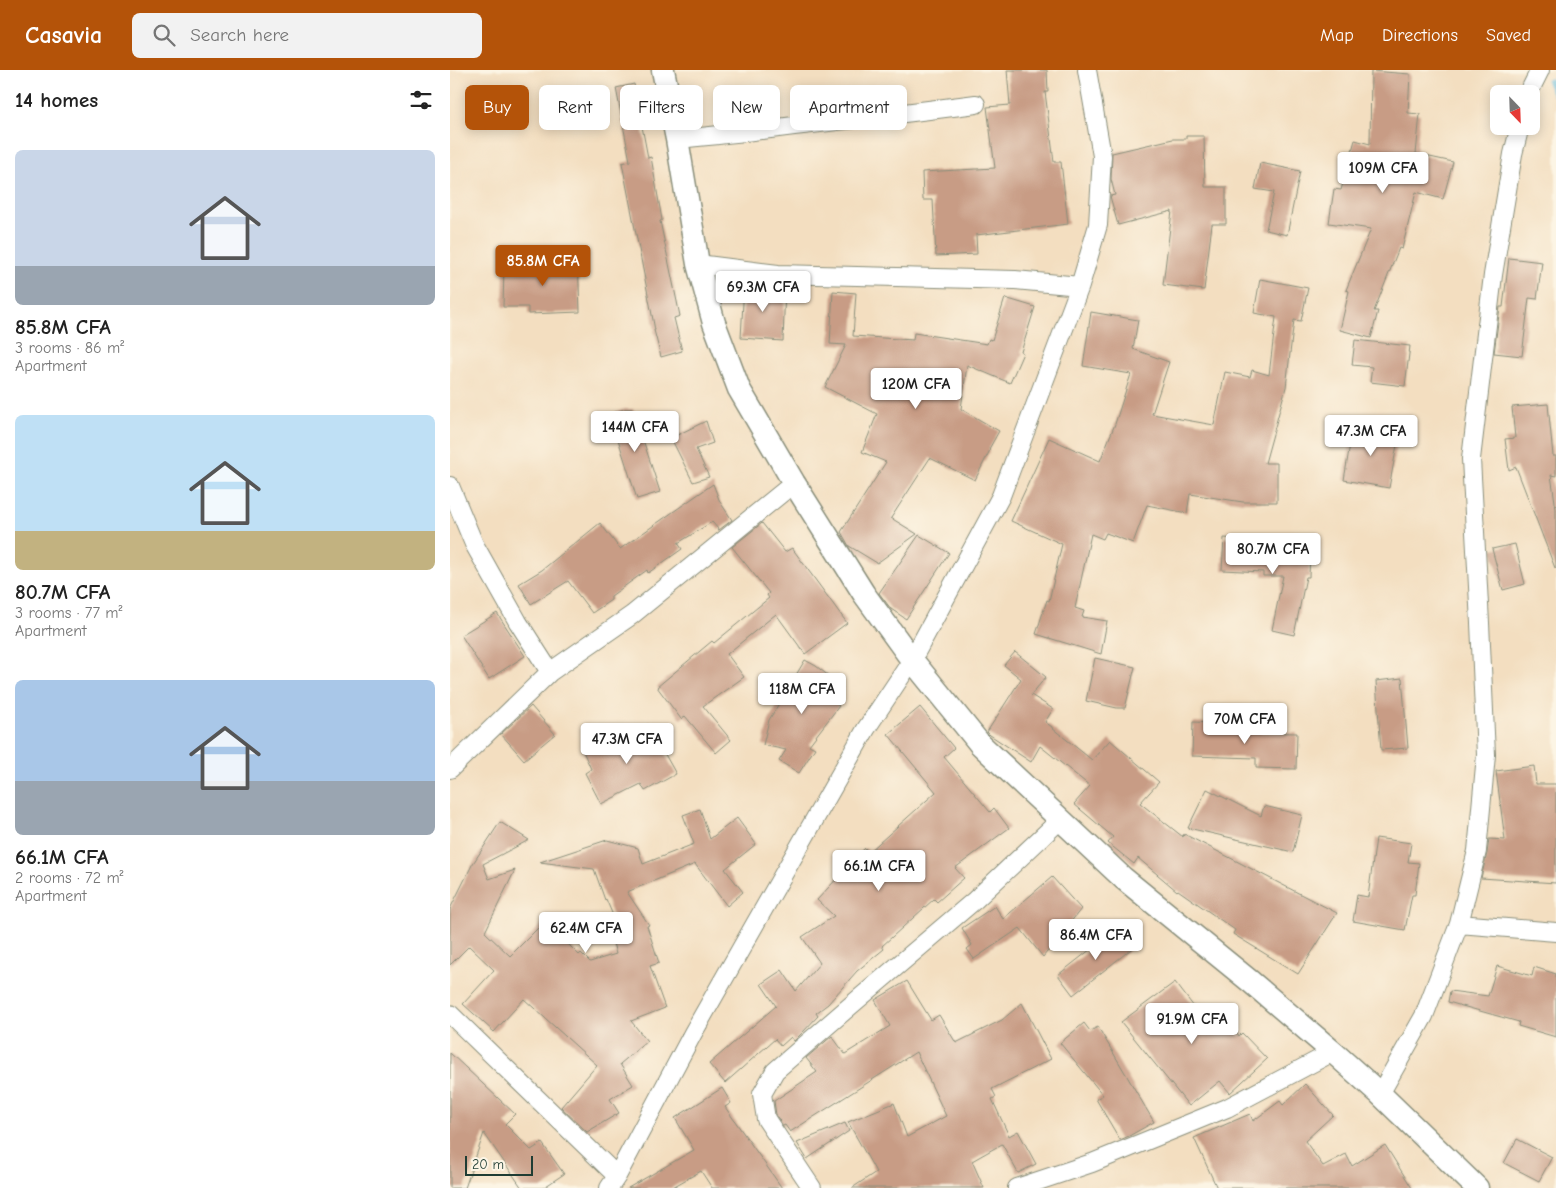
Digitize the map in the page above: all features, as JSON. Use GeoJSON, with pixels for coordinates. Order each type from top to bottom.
{"type":"FeatureCollection","features":[{"type":"Feature","properties":{"kind":"street"},"geometry":{"type":"LineString","coordinates":[[663,70],[677,139],[698,264],[714,323],[739,389],[794,483],[864,594],[912,660],[980,744],[1123,878],[1251,982],[1333,1052],[1380,1094],[1477,1188]]}},
{"type":"Feature","properties":{"kind":"street"},"geometry":{"type":"LineString","coordinates":[[450,1014],[613,1182],[693,1033],[866,729],[912,660],[1002,496],[1080,286],[1098,225],[1102,156],[1087,70]]}},
{"type":"Feature","properties":{"kind":"street"},"geometry":{"type":"LineString","coordinates":[[1532,85],[1540,70]]}},
{"type":"Feature","properties":{"kind":"street"},"geometry":{"type":"LineString","coordinates":[[677,139],[721,136],[976,104]]}},
{"type":"Feature","properties":{"kind":"street"},"geometry":{"type":"LineString","coordinates":[[1380,1094],[1424,1016],[1460,924],[1478,851],[1486,754],[1471,459],[1493,275],[1518,135]]}},
{"type":"Feature","properties":{"kind":"street"},"geometry":{"type":"LineString","coordinates":[[698,264],[778,274],[1015,280],[1080,286]]}},
{"type":"Feature","properties":{"kind":"street"},"geometry":{"type":"LineString","coordinates":[[451,765],[550,672],[632,615],[794,483]]}},
{"type":"Feature","properties":{"kind":"street"},"geometry":{"type":"LineString","coordinates":[[450,486],[474,544],[518,622],[550,672]]}},
{"type":"Feature","properties":{"kind":"street"},"geometry":{"type":"LineString","coordinates":[[812,1188],[766,1119],[762,1094],[775,1071],[975,900],[1062,819]]}},
{"type":"Feature","properties":{"kind":"street"},"geometry":{"type":"LineString","coordinates":[[1460,924],[1556,932]]}},
{"type":"Feature","properties":{"kind":"street"},"geometry":{"type":"LineString","coordinates":[[1018,1188],[1092,1163],[1227,1108],[1333,1052]]}},
{"type":"Feature","properties":{"kind":"building"},"geometry":{"type":"Polygon","coordinates":[[[1007,70],[1047,70],[1048,92],[1045,92],[1054,162],[1061,162],[1068,224],[976,235],[977,254],[936,256],[933,200],[923,200],[922,172],[995,168],[987,107],[1010,105],[1007,70]]]}},
{"type":"Feature","properties":{"kind":"building"},"geometry":{"type":"Polygon","coordinates":[[[1371,71],[1410,74],[1408,113],[1420,114],[1416,154],[1453,162],[1443,199],[1416,192],[1402,249],[1399,248],[1374,311],[1378,311],[1371,338],[1340,330],[1349,291],[1346,290],[1371,229],[1329,223],[1334,189],[1341,190],[1355,140],[1370,144],[1371,71]]]}},
{"type":"Feature","properties":{"kind":"building"},"geometry":{"type":"Polygon","coordinates":[[[620,87],[620,109],[616,88],[620,87]]]}},
{"type":"Feature","properties":{"kind":"building"},"geometry":{"type":"Polygon","coordinates":[[[624,130],[643,130],[648,158],[651,157],[662,220],[660,221],[680,316],[674,318],[682,351],[661,357],[654,330],[622,163],[630,161],[624,130]]]}},
{"type":"Feature","properties":{"kind":"building"},"geometry":{"type":"Polygon","coordinates":[[[1186,136],[1204,136],[1205,187],[1226,187],[1226,224],[1212,224],[1204,290],[1163,285],[1172,211],[1118,225],[1110,196],[1115,195],[1111,179],[1112,153],[1173,139],[1186,139],[1186,136]]]}},
{"type":"Feature","properties":{"kind":"building"},"geometry":{"type":"Polygon","coordinates":[[[1260,163],[1300,171],[1287,235],[1266,230],[1274,192],[1255,189],[1260,163]]]}},
{"type":"Feature","properties":{"kind":"building"},"geometry":{"type":"Polygon","coordinates":[[[1509,258],[1542,262],[1537,299],[1529,298],[1522,356],[1494,353],[1500,307],[1503,307],[1509,258]]]}},
{"type":"Feature","properties":{"kind":"building"},"geometry":{"type":"Polygon","coordinates":[[[578,260],[580,312],[528,314],[528,307],[503,307],[504,267],[526,267],[526,262],[578,260]]]}},
{"type":"Feature","properties":{"kind":"building"},"geometry":{"type":"Polygon","coordinates":[[[1260,279],[1308,288],[1301,321],[1294,320],[1286,387],[1265,463],[1277,463],[1277,502],[1243,502],[1190,494],[1187,513],[1147,505],[1133,543],[1106,533],[1103,539],[1091,534],[1075,608],[1084,611],[1082,617],[1107,621],[1101,654],[1036,634],[1047,600],[1049,601],[1062,544],[1011,521],[1049,438],[1100,461],[1115,424],[1131,374],[1083,366],[1091,312],[1138,320],[1133,349],[1169,362],[1152,414],[1214,425],[1225,372],[1250,377],[1252,370],[1269,375],[1276,317],[1254,313],[1260,279]]]}},
{"type":"Feature","properties":{"kind":"building"},"geometry":{"type":"Polygon","coordinates":[[[744,285],[785,287],[783,341],[741,338],[744,285]]]}},
{"type":"Feature","properties":{"kind":"building"},"geometry":{"type":"Polygon","coordinates":[[[833,291],[856,293],[853,336],[913,340],[914,333],[987,344],[989,339],[992,340],[1005,298],[1035,307],[1021,352],[1023,353],[1010,383],[967,365],[961,409],[999,431],[975,480],[930,458],[891,518],[917,534],[877,563],[849,546],[841,532],[886,462],[862,452],[877,414],[825,387],[846,345],[830,344],[833,291]]]}},
{"type":"Feature","properties":{"kind":"building"},"geometry":{"type":"Polygon","coordinates":[[[1355,340],[1410,346],[1405,386],[1370,382],[1372,367],[1352,365],[1355,340]]]}},
{"type":"Feature","properties":{"kind":"building"},"geometry":{"type":"Polygon","coordinates":[[[1548,404],[1553,456],[1556,456],[1556,476],[1551,475],[1556,509],[1555,568],[1516,467],[1509,470],[1505,439],[1515,438],[1512,407],[1548,404]]]}},
{"type":"Feature","properties":{"kind":"building"},"geometry":{"type":"Polygon","coordinates":[[[625,409],[633,409],[660,492],[637,499],[610,414],[625,409]]]}},
{"type":"Feature","properties":{"kind":"building"},"geometry":{"type":"Polygon","coordinates":[[[706,421],[713,443],[696,449],[709,477],[693,482],[671,438],[706,421]]]}},
{"type":"Feature","properties":{"kind":"building"},"geometry":{"type":"Polygon","coordinates":[[[1353,426],[1399,434],[1389,488],[1344,480],[1353,426]]]}},
{"type":"Feature","properties":{"kind":"building"},"geometry":{"type":"Polygon","coordinates":[[[713,484],[720,502],[732,520],[719,530],[712,522],[678,543],[682,549],[648,573],[647,570],[611,596],[611,600],[592,613],[568,581],[531,604],[519,584],[542,570],[600,523],[620,549],[713,484]]]}},
{"type":"Feature","properties":{"kind":"building"},"geometry":{"type":"Polygon","coordinates":[[[762,523],[785,552],[792,548],[847,623],[805,654],[776,614],[727,654],[744,677],[703,706],[731,740],[716,753],[685,716],[681,719],[657,687],[712,641],[714,643],[769,598],[767,595],[769,593],[732,547],[762,523]]]}},
{"type":"Feature","properties":{"kind":"building"},"geometry":{"type":"Polygon","coordinates":[[[919,535],[949,553],[906,619],[891,609],[879,593],[919,535]]]}},
{"type":"Feature","properties":{"kind":"building"},"geometry":{"type":"Polygon","coordinates":[[[1224,538],[1256,540],[1256,548],[1310,549],[1309,577],[1306,577],[1294,635],[1272,630],[1283,576],[1263,576],[1263,572],[1222,570],[1224,538]]]}},
{"type":"Feature","properties":{"kind":"building"},"geometry":{"type":"Polygon","coordinates":[[[1515,544],[1525,584],[1503,590],[1492,549],[1515,544]]]}},
{"type":"Feature","properties":{"kind":"building"},"geometry":{"type":"Polygon","coordinates":[[[497,613],[525,656],[489,679],[461,635],[497,613]]]}},
{"type":"Feature","properties":{"kind":"building"},"geometry":{"type":"Polygon","coordinates":[[[1015,652],[1046,677],[1031,695],[1053,709],[1045,722],[1092,760],[1110,740],[1159,782],[1140,803],[1183,837],[1184,834],[1337,913],[1298,974],[1233,934],[1235,930],[1177,891],[1138,858],[1134,864],[1108,843],[1113,837],[1074,804],[1090,786],[1040,746],[1031,762],[987,732],[1021,679],[1004,665],[1015,652]]]}},
{"type":"Feature","properties":{"kind":"building"},"geometry":{"type":"Polygon","coordinates":[[[1095,658],[1135,667],[1125,708],[1086,701],[1095,658]]]}},
{"type":"Feature","properties":{"kind":"building"},"geometry":{"type":"Polygon","coordinates":[[[805,660],[843,687],[832,701],[839,706],[809,745],[815,748],[799,773],[779,761],[786,750],[763,745],[769,720],[805,660]]]}},
{"type":"Feature","properties":{"kind":"building"},"geometry":{"type":"Polygon","coordinates":[[[1402,678],[1408,748],[1381,750],[1376,681],[1402,678]]]}},
{"type":"Feature","properties":{"kind":"building"},"geometry":{"type":"Polygon","coordinates":[[[531,706],[555,734],[524,760],[501,734],[531,706]]]}},
{"type":"Feature","properties":{"kind":"building"},"geometry":{"type":"Polygon","coordinates":[[[920,707],[954,748],[944,757],[990,812],[994,808],[1009,828],[955,868],[964,878],[937,902],[934,899],[882,946],[884,949],[857,971],[828,1004],[816,1013],[818,1016],[794,1041],[791,1037],[781,1046],[775,1039],[725,1083],[709,1064],[776,1006],[761,984],[782,970],[796,991],[820,963],[802,937],[834,916],[817,900],[865,848],[869,852],[936,792],[888,734],[920,707]]]}},
{"type":"Feature","properties":{"kind":"building"},"geometry":{"type":"Polygon","coordinates":[[[1193,722],[1235,724],[1234,732],[1297,733],[1296,769],[1256,768],[1256,758],[1192,756],[1193,722]]]}},
{"type":"Feature","properties":{"kind":"building"},"geometry":{"type":"Polygon","coordinates":[[[648,724],[676,774],[645,791],[641,784],[601,804],[585,773],[591,769],[582,749],[610,737],[613,746],[648,724]]]}},
{"type":"Feature","properties":{"kind":"building"},"geometry":{"type":"Polygon","coordinates":[[[1534,766],[1536,784],[1556,784],[1556,883],[1481,878],[1489,839],[1505,840],[1496,771],[1534,766]]]}},
{"type":"Feature","properties":{"kind":"building"},"geometry":{"type":"Polygon","coordinates":[[[1207,789],[1261,816],[1264,806],[1302,815],[1293,852],[1188,828],[1207,789]]]}},
{"type":"Feature","properties":{"kind":"building"},"geometry":{"type":"Polygon","coordinates":[[[700,809],[710,839],[737,818],[756,844],[725,869],[743,892],[727,906],[695,864],[627,892],[649,925],[647,926],[659,963],[650,966],[665,1008],[631,1021],[647,1041],[620,1064],[633,1085],[610,1099],[619,1113],[587,1132],[561,1107],[597,1065],[524,999],[494,1032],[463,1004],[494,970],[469,946],[450,965],[450,909],[472,865],[500,822],[529,840],[483,864],[489,879],[515,870],[485,932],[510,956],[545,921],[579,955],[581,953],[590,962],[616,954],[613,943],[623,939],[605,900],[594,869],[540,862],[607,840],[638,848],[643,864],[694,844],[683,815],[700,809]]]}},
{"type":"Feature","properties":{"kind":"building"},"geometry":{"type":"Polygon","coordinates":[[[1376,838],[1411,843],[1408,862],[1419,863],[1415,895],[1412,895],[1405,930],[1353,921],[1357,895],[1368,897],[1376,838]]]}},
{"type":"Feature","properties":{"kind":"building"},"geometry":{"type":"Polygon","coordinates":[[[1052,877],[1081,909],[1043,957],[1020,928],[974,959],[967,949],[972,945],[962,928],[995,906],[1003,919],[1052,877]]]}},
{"type":"Feature","properties":{"kind":"building"},"geometry":{"type":"Polygon","coordinates":[[[1119,927],[1135,946],[1073,995],[1058,975],[1119,927]]]}},
{"type":"Feature","properties":{"kind":"building"},"geometry":{"type":"Polygon","coordinates":[[[1497,966],[1532,976],[1534,967],[1556,974],[1556,1037],[1518,1026],[1519,1022],[1448,1002],[1450,991],[1488,996],[1497,966]]]}},
{"type":"Feature","properties":{"kind":"building"},"geometry":{"type":"Polygon","coordinates":[[[907,981],[931,1020],[939,1015],[956,1043],[1002,1020],[1022,1003],[1051,1059],[992,1089],[996,1097],[992,1099],[1009,1136],[1018,1131],[1036,1164],[1018,1173],[1002,1144],[972,1161],[984,1188],[852,1188],[876,1172],[848,1122],[894,1103],[907,1137],[946,1116],[916,1052],[790,1132],[785,1125],[783,1126],[776,1115],[774,1101],[817,1072],[806,1058],[832,1036],[845,1054],[890,1026],[875,1000],[907,981]]]}},
{"type":"Feature","properties":{"kind":"building"},"geometry":{"type":"Polygon","coordinates":[[[1175,982],[1204,1020],[1220,1009],[1239,1036],[1242,1033],[1267,1059],[1230,1093],[1220,1081],[1189,1106],[1121,1022],[1175,982]]]}},
{"type":"Feature","properties":{"kind":"building"},"geometry":{"type":"Polygon","coordinates":[[[1084,1023],[1090,1031],[1098,1027],[1154,1122],[1120,1140],[1096,1099],[1103,1095],[1060,1043],[1084,1023]]]}},
{"type":"Feature","properties":{"kind":"building"},"geometry":{"type":"Polygon","coordinates":[[[450,1053],[515,1114],[505,1124],[531,1150],[542,1143],[564,1174],[543,1188],[522,1188],[484,1133],[465,1188],[450,1188],[450,1053]]]}},
{"type":"Feature","properties":{"kind":"building"},"geometry":{"type":"Polygon","coordinates":[[[1305,1084],[1333,1115],[1305,1141],[1323,1166],[1346,1154],[1352,1166],[1385,1145],[1412,1188],[1217,1188],[1194,1138],[1250,1114],[1253,1121],[1280,1101],[1283,1105],[1305,1084]]]}},
{"type":"Feature","properties":{"kind":"building"},"geometry":{"type":"Polygon","coordinates":[[[722,1088],[731,1103],[725,1107],[782,1188],[712,1188],[701,1171],[671,1188],[628,1188],[694,1150],[675,1118],[722,1088]]]}},
{"type":"Feature","properties":{"kind":"building"},"geometry":{"type":"Polygon","coordinates":[[[845,1123],[849,1131],[807,1159],[797,1143],[845,1123]]]}},
{"type":"Feature","properties":{"kind":"building"},"geometry":{"type":"Polygon","coordinates":[[[1517,1139],[1552,1157],[1539,1181],[1504,1163],[1517,1139]]]}},
{"type":"Feature","properties":{"kind":"waterway"},"geometry":{"type":"LineString","coordinates":[[1550,82],[1556,94]]}}]}
